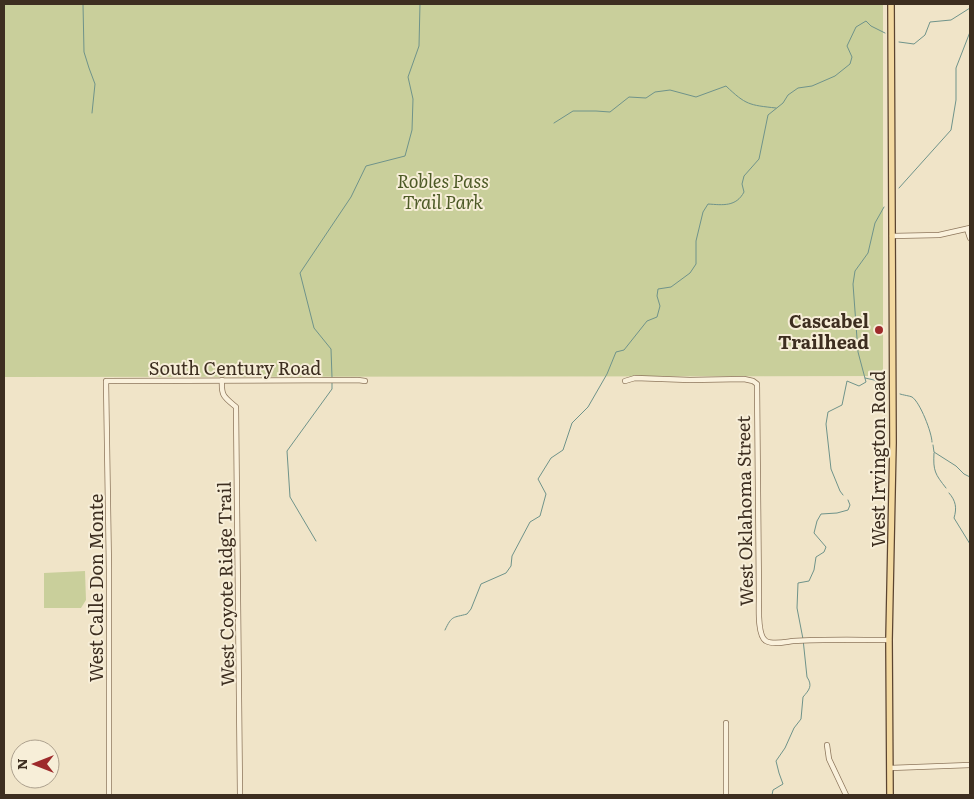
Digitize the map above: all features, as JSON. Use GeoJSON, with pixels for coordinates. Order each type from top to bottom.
{"type":"FeatureCollection","features":[{"type":"Feature","properties":{"kind":"main road","name":"West Irvington Road"},"geometry":{"type":"LineString","coordinates":[[890,795],[890,640],[894,443],[891,4]]}},
{"type":"Feature","properties":{"kind":"street"},"geometry":{"type":"LineString","coordinates":[[892,236],[939,235],[969,228],[970,238]]}},
{"type":"Feature","properties":{"kind":"street","name":"West Oklahoma Street"},"geometry":{"type":"LineString","coordinates":[[625,380],[635,378],[744,379],[757,384],[759,597],[762,637],[772,643],[890,640]]}},
{"type":"Feature","properties":{"kind":"street","name":"South Century Road"},"geometry":{"type":"LineString","coordinates":[[106,381],[278,379],[365,381]]}},
{"type":"Feature","properties":{"kind":"street","name":"West Coyote Ridge Trail"},"geometry":{"type":"LineString","coordinates":[[222,380],[221,391],[224,397],[236,406],[240,795]]}},
{"type":"Feature","properties":{"kind":"street","name":"West Calle Don Monte"},"geometry":{"type":"LineString","coordinates":[[106,381],[109,569],[109,795]]}},
{"type":"Feature","properties":{"kind":"street"},"geometry":{"type":"LineString","coordinates":[[726,723],[726,795]]}},
{"type":"Feature","properties":{"kind":"street"},"geometry":{"type":"LineString","coordinates":[[828,745],[829,759],[846,795]]}},
{"type":"Feature","properties":{"kind":"street"},"geometry":{"type":"LineString","coordinates":[[890,768],[970,765]]}},
{"type":"Feature","properties":{"kind":"green space","name":"Robles Pass Trail Park"},"geometry":{"type":"Polygon","coordinates":[[[4,4],[883,4],[883,376],[4,377],[4,4]]]}},
{"type":"Feature","properties":{"kind":"green space"},"geometry":{"type":"Polygon","coordinates":[[[85,571],[86,600],[81,608],[44,608],[44,573],[85,571]]]}},
{"type":"Feature","properties":{"kind":"waterway"},"geometry":{"type":"LineString","coordinates":[[83,4],[84,52],[95,84],[92,113]]}},
{"type":"Feature","properties":{"kind":"waterway"},"geometry":{"type":"LineString","coordinates":[[332,377],[331,349],[314,328],[300,273],[351,197],[366,166],[405,156],[412,130],[413,99],[408,77],[419,46],[420,4]]}},
{"type":"Feature","properties":{"kind":"waterway"},"geometry":{"type":"LineString","coordinates":[[899,42],[914,44],[925,35],[930,22],[951,20],[970,8]]}},
{"type":"Feature","properties":{"kind":"waterway"},"geometry":{"type":"LineString","coordinates":[[445,630],[451,619],[467,614],[471,609],[481,584],[506,573],[511,566],[512,556],[530,522],[540,516],[546,494],[538,479],[551,458],[563,450],[572,423],[588,407],[607,374],[616,352],[624,350],[647,321],[657,317],[660,306],[657,296],[658,289],[671,287],[690,273],[696,264],[696,241],[703,212],[708,204],[729,204],[741,197],[744,192],[742,184],[744,176],[759,159],[768,115],[798,88],[812,86],[835,76],[850,64],[852,57],[847,46],[856,27],[866,21],[871,26],[885,33]]}},
{"type":"Feature","properties":{"kind":"waterway"},"geometry":{"type":"LineString","coordinates":[[899,188],[951,130],[956,100],[956,68],[970,32]]}},
{"type":"Feature","properties":{"kind":"waterway"},"geometry":{"type":"LineString","coordinates":[[554,123],[573,111],[610,112],[629,97],[646,98],[655,92],[670,90],[696,97],[726,86],[743,101],[776,108]]}},
{"type":"Feature","properties":{"kind":"waterway"},"geometry":{"type":"LineString","coordinates":[[843,495],[831,469],[826,424],[828,412],[842,405],[847,381],[859,386],[866,382],[858,352],[853,284],[855,271],[868,253],[875,223],[884,207]]}},
{"type":"Feature","properties":{"kind":"waterway"},"geometry":{"type":"LineString","coordinates":[[865,378],[874,380],[884,386]]}},
{"type":"Feature","properties":{"kind":"waterway"},"geometry":{"type":"LineString","coordinates":[[316,541],[290,497],[287,451],[332,389],[332,381]]}},
{"type":"Feature","properties":{"kind":"waterway"},"geometry":{"type":"LineString","coordinates":[[900,394],[912,397],[915,400],[928,425],[932,442]]}},
{"type":"Feature","properties":{"kind":"waterway"},"geometry":{"type":"LineString","coordinates":[[933,445],[934,452],[970,477]]}},
{"type":"Feature","properties":{"kind":"waterway"},"geometry":{"type":"LineString","coordinates":[[934,453],[936,472],[946,488]]}},
{"type":"Feature","properties":{"kind":"waterway"},"geometry":{"type":"LineString","coordinates":[[949,493],[955,505],[954,518],[970,544]]}},
{"type":"Feature","properties":{"kind":"waterway"},"geometry":{"type":"LineString","coordinates":[[772,795],[773,790],[783,784],[776,761],[801,719],[803,697],[810,685],[807,677],[797,608],[798,583],[809,581],[814,570],[816,557],[824,552],[826,547],[814,533],[821,514],[848,510],[850,505],[848,500]]}},
{"type":"Feature","properties":{"kind":"place","name":"Cascabel Trailhead"},"geometry":{"type":"Point","coordinates":[879,330]}}]}
